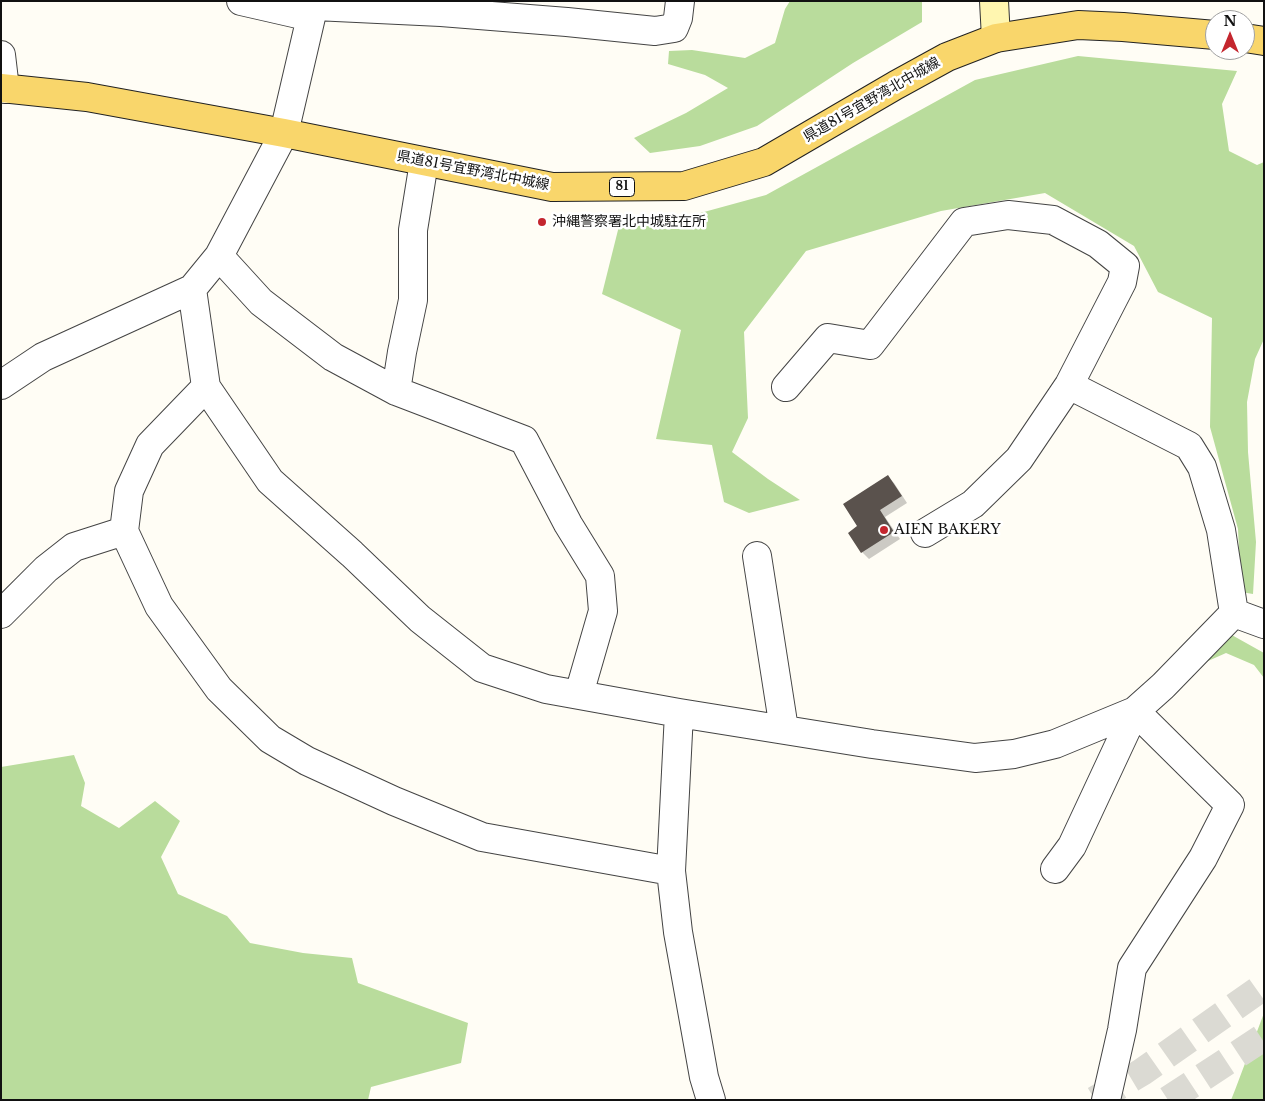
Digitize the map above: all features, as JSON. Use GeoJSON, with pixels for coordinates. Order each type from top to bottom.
{"type":"FeatureCollection","features":[{"type":"Feature","properties":{"kind":"main road","name":"県道81号宜野湾北中城線"},"geometry":{"type":"LineString","coordinates":[[3,89],[87,97],[284,133],[552,187],[684,186],[764,162],[947,57],[996,38],[1078,25],[1205,34]]}},
{"type":"Feature","properties":{"kind":"street"},"geometry":{"type":"LineString","coordinates":[[240,1],[315,8],[441,12],[655,31],[674,28],[678,18],[680,1]]}},
{"type":"Feature","properties":{"kind":"street"},"geometry":{"type":"LineString","coordinates":[[994,1],[996,38]]}},
{"type":"Feature","properties":{"kind":"street"},"geometry":{"type":"LineString","coordinates":[[1,385],[43,357],[192,289],[219,256],[284,133],[315,8]]}},
{"type":"Feature","properties":{"kind":"street"},"geometry":{"type":"LineString","coordinates":[[1,55],[3,89]]}},
{"type":"Feature","properties":{"kind":"street"},"geometry":{"type":"LineString","coordinates":[[396,391],[413,300],[414,230],[424,162]]}},
{"type":"Feature","properties":{"kind":"street"},"geometry":{"type":"LineString","coordinates":[[786,387],[828,338],[870,345],[964,222],[1008,215],[1053,220],[1098,244],[1124,266],[1122,282],[1069,385],[1020,459],[973,504],[925,533]]}},
{"type":"Feature","properties":{"kind":"street"},"geometry":{"type":"LineString","coordinates":[[219,256],[261,302],[333,357],[396,391],[524,440],[568,524],[600,576],[603,611],[579,694]]}},
{"type":"Feature","properties":{"kind":"street"},"geometry":{"type":"LineString","coordinates":[[192,289],[206,387],[270,481],[352,554],[420,619],[482,668],[546,689],[872,744],[975,758],[1014,754],[1055,744],[1135,711],[1163,686],[1234,613]]}},
{"type":"Feature","properties":{"kind":"street"},"geometry":{"type":"LineString","coordinates":[[1069,385],[1190,446],[1202,467],[1221,530],[1234,613]]}},
{"type":"Feature","properties":{"kind":"street"},"geometry":{"type":"LineString","coordinates":[[206,387],[150,445],[129,492],[124,531],[159,606],[219,689],[270,739],[307,761],[394,801],[482,837],[671,871]]}},
{"type":"Feature","properties":{"kind":"street"},"geometry":{"type":"LineString","coordinates":[[1,614],[46,569],[74,547],[124,531]]}},
{"type":"Feature","properties":{"kind":"street"},"geometry":{"type":"LineString","coordinates":[[757,556],[784,729]]}},
{"type":"Feature","properties":{"kind":"street"},"geometry":{"type":"LineString","coordinates":[[1234,613],[1264,624]]}},
{"type":"Feature","properties":{"kind":"street"},"geometry":{"type":"LineString","coordinates":[[1055,869],[1072,846],[1135,711]]}},
{"type":"Feature","properties":{"kind":"street"},"geometry":{"type":"LineString","coordinates":[[1106,1100],[1122,1030],[1132,968],[1203,858],[1230,805],[1135,711]]}},
{"type":"Feature","properties":{"kind":"street"},"geometry":{"type":"LineString","coordinates":[[680,713],[671,871],[680,942],[704,1077],[711,1100]]}},
{"type":"Feature","properties":{"kind":"green space"},"geometry":{"type":"Polygon","coordinates":[[[790,1],[922,1],[922,22],[853,63],[757,126],[700,146],[650,153],[634,138],[686,113],[728,88],[705,75],[668,64],[669,51],[692,50],[745,58],[775,43],[785,9],[790,1]]]}},
{"type":"Feature","properties":{"kind":"green space"},"geometry":{"type":"Polygon","coordinates":[[[1078,56],[1237,71],[1222,104],[1229,151],[1257,165],[1264,162],[1264,339],[1255,359],[1247,402],[1248,452],[1256,542],[1253,594],[1241,592],[1238,529],[1210,427],[1212,318],[1158,292],[1134,246],[1045,193],[941,211],[806,251],[744,332],[748,418],[732,452],[800,500],[749,513],[724,502],[712,445],[656,439],[681,330],[602,294],[620,222],[693,215],[766,195],[975,80],[1078,56]]]}},
{"type":"Feature","properties":{"kind":"green space"},"geometry":{"type":"Polygon","coordinates":[[[1230,634],[1264,653],[1264,678],[1254,665],[1226,653],[1199,665],[1230,634]]]}},
{"type":"Feature","properties":{"kind":"green space"},"geometry":{"type":"Polygon","coordinates":[[[74,755],[85,783],[81,806],[119,828],[155,801],[180,821],[161,857],[178,894],[227,916],[250,943],[303,953],[352,958],[358,983],[468,1023],[461,1063],[371,1087],[368,1100],[1,1100],[1,767],[74,755]]]}},
{"type":"Feature","properties":{"kind":"green space"},"geometry":{"type":"Polygon","coordinates":[[[1264,1013],[1264,1100],[1231,1100],[1235,1090],[1264,1013]]]}},
{"type":"Feature","properties":{"kind":"building"},"geometry":{"type":"Polygon","coordinates":[[[888,475],[902,496],[880,510],[894,532],[861,553],[848,533],[857,526],[843,504],[888,475]]]}},
{"type":"Feature","properties":{"kind":"tunnel"},"geometry":{"type":"LineString","coordinates":[[1095,1100],[1142,1072],[1264,986]]}},
{"type":"Feature","properties":{"kind":"tunnel"},"geometry":{"type":"LineString","coordinates":[[1168,1100],[1264,1037]]}},
{"type":"Feature","properties":{"kind":"place","name":"沖縄警察署北中城駐在所"},"geometry":{"type":"Point","coordinates":[542,222]}},
{"type":"Feature","properties":{"kind":"place","name":"AIEN BAKERY"},"geometry":{"type":"Point","coordinates":[884,530]}}]}
